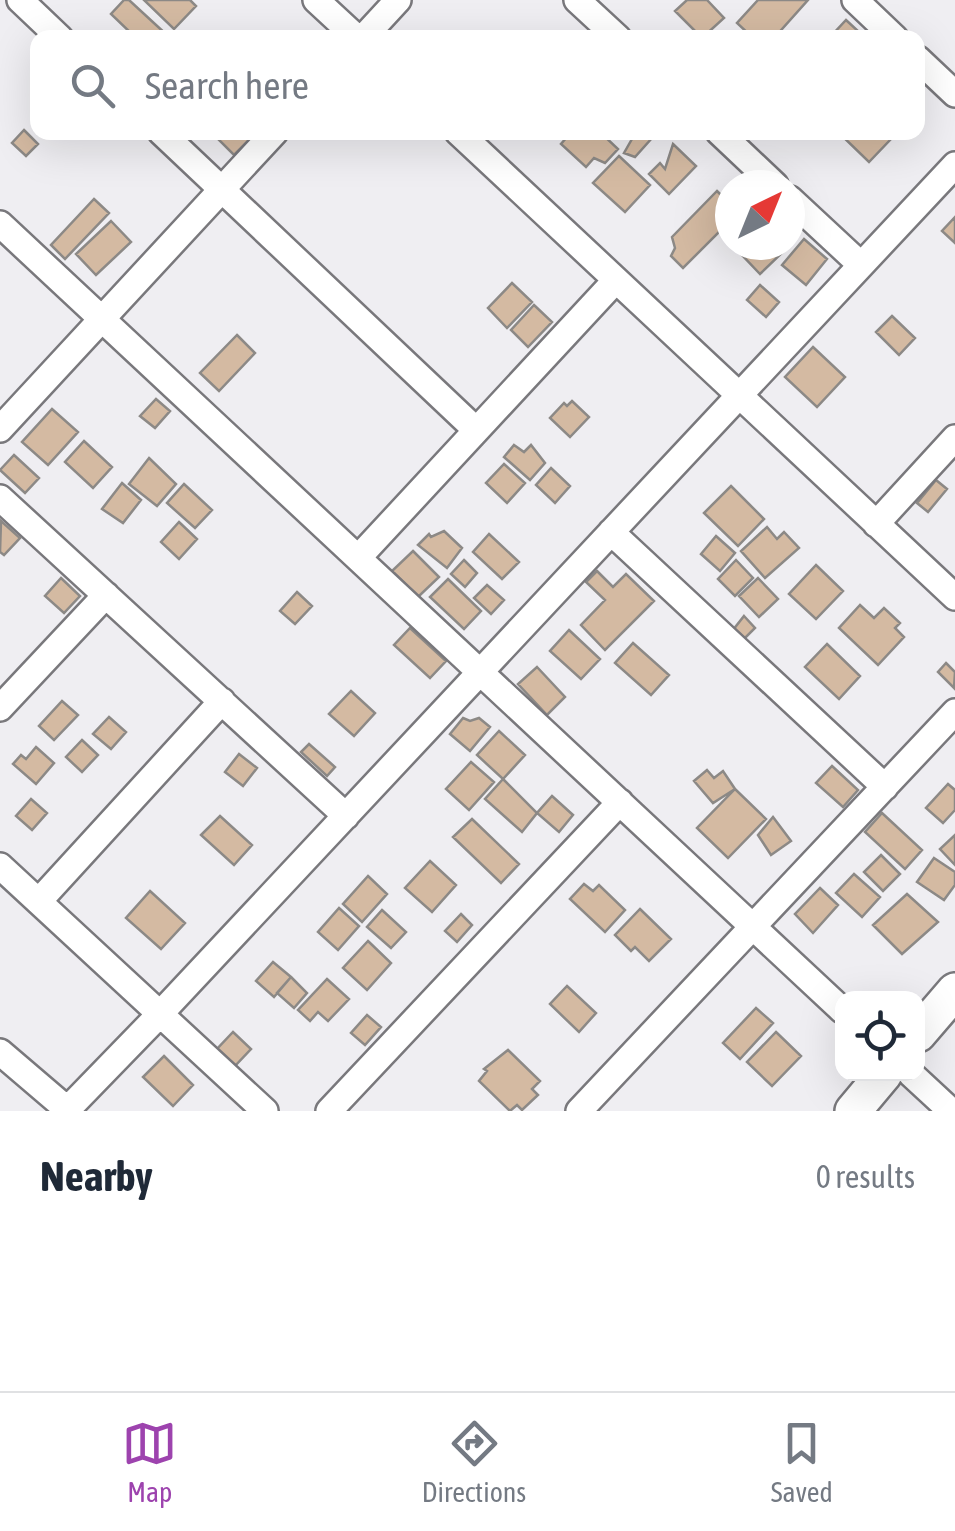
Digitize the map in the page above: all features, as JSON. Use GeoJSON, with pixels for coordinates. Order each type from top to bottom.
{"type":"FeatureCollection","features":[{"type":"Feature","properties":{"kind":"street"},"geometry":{"type":"LineString","coordinates":[[20,0],[52,30]]}},
{"type":"Feature","properties":{"kind":"street"},"geometry":{"type":"LineString","coordinates":[[316,0],[351,30]]}},
{"type":"Feature","properties":{"kind":"street"},"geometry":{"type":"LineString","coordinates":[[368,30],[398,0]]}},
{"type":"Feature","properties":{"kind":"street"},"geometry":{"type":"LineString","coordinates":[[578,0],[610,30]]}},
{"type":"Feature","properties":{"kind":"street"},"geometry":{"type":"LineString","coordinates":[[855,0],[887,30]]}},
{"type":"Feature","properties":{"kind":"street"},"geometry":{"type":"LineString","coordinates":[[925,66],[955,94]]}},
{"type":"Feature","properties":{"kind":"street"},"geometry":{"type":"LineString","coordinates":[[169,140],[476,430]]}},
{"type":"Feature","properties":{"kind":"street"},"geometry":{"type":"LineString","coordinates":[[0,429],[268,140]]}},
{"type":"Feature","properties":{"kind":"street"},"geometry":{"type":"LineString","coordinates":[[467,140],[955,597]]}},
{"type":"Feature","properties":{"kind":"street"},"geometry":{"type":"LineString","coordinates":[[727,140],[759,170]]}},
{"type":"Feature","properties":{"kind":"street"},"geometry":{"type":"LineString","coordinates":[[0,1052],[67,1110],[955,165]]}},
{"type":"Feature","properties":{"kind":"street"},"geometry":{"type":"LineString","coordinates":[[805,213],[861,265]]}},
{"type":"Feature","properties":{"kind":"street"},"geometry":{"type":"LineString","coordinates":[[0,224],[835,1003]]}},
{"type":"Feature","properties":{"kind":"street"},"geometry":{"type":"LineString","coordinates":[[358,558],[616,280]]}},
{"type":"Feature","properties":{"kind":"street"},"geometry":{"type":"LineString","coordinates":[[876,524],[955,438]]}},
{"type":"Feature","properties":{"kind":"street"},"geometry":{"type":"LineString","coordinates":[[0,498],[346,816]]}},
{"type":"Feature","properties":{"kind":"street"},"geometry":{"type":"LineString","coordinates":[[612,532],[884,787]]}},
{"type":"Feature","properties":{"kind":"street"},"geometry":{"type":"LineString","coordinates":[[0,708],[106,594]]}},
{"type":"Feature","properties":{"kind":"street"},"geometry":{"type":"LineString","coordinates":[[39,902],[222,701]]}},
{"type":"Feature","properties":{"kind":"street"},"geometry":{"type":"LineString","coordinates":[[579,1111],[955,712]]}},
{"type":"Feature","properties":{"kind":"street"},"geometry":{"type":"LineString","coordinates":[[328,1111],[620,802]]}},
{"type":"Feature","properties":{"kind":"street"},"geometry":{"type":"LineString","coordinates":[[0,866],[265,1111]]}},
{"type":"Feature","properties":{"kind":"street"},"geometry":{"type":"LineString","coordinates":[[925,1026],[955,991]]}},
{"type":"Feature","properties":{"kind":"street"},"geometry":{"type":"LineString","coordinates":[[853,1111],[878,1081]]}},
{"type":"Feature","properties":{"kind":"street"},"geometry":{"type":"LineString","coordinates":[[919,1081],[951,1111]]}},
{"type":"Feature","properties":{"kind":"building"},"geometry":{"type":"Polygon","coordinates":[[[124,0],[129,0],[162,30],[128,30],[111,14],[124,0]]]}},
{"type":"Feature","properties":{"kind":"building"},"geometry":{"type":"Polygon","coordinates":[[[144,0],[190,0],[196,6],[174,29],[144,0]]]}},
{"type":"Feature","properties":{"kind":"building"},"geometry":{"type":"Polygon","coordinates":[[[687,0],[707,0],[724,18],[711,30],[694,30],[675,11],[687,0]]]}},
{"type":"Feature","properties":{"kind":"building"},"geometry":{"type":"Polygon","coordinates":[[[758,0],[808,0],[781,30],[744,30],[737,23],[758,0]]]}},
{"type":"Feature","properties":{"kind":"building"},"geometry":{"type":"Polygon","coordinates":[[[846,20],[857,30],[837,30],[846,20]]]}},
{"type":"Feature","properties":{"kind":"building"},"geometry":{"type":"Polygon","coordinates":[[[24,130],[38,144],[26,156],[12,143],[24,130]]]}},
{"type":"Feature","properties":{"kind":"building"},"geometry":{"type":"Polygon","coordinates":[[[219,140],[249,140],[234,155],[219,140]]]}},
{"type":"Feature","properties":{"kind":"building"},"geometry":{"type":"Polygon","coordinates":[[[564,140],[608,140],[618,149],[605,163],[594,158],[586,167],[561,144],[564,140]]]}},
{"type":"Feature","properties":{"kind":"building"},"geometry":{"type":"Polygon","coordinates":[[[631,140],[650,140],[635,157],[624,153],[631,140]]]}},
{"type":"Feature","properties":{"kind":"building"},"geometry":{"type":"Polygon","coordinates":[[[846,140],[890,140],[869,162],[846,140]]]}},
{"type":"Feature","properties":{"kind":"building"},"geometry":{"type":"Polygon","coordinates":[[[673,144],[696,166],[669,194],[649,174],[660,163],[665,169],[673,144]]]}},
{"type":"Feature","properties":{"kind":"building"},"geometry":{"type":"Polygon","coordinates":[[[619,156],[650,185],[625,212],[593,183],[619,156]]]}},
{"type":"Feature","properties":{"kind":"building"},"geometry":{"type":"Polygon","coordinates":[[[715,193],[715,236],[683,268],[671,256],[675,248],[672,237],[715,193]]]}},
{"type":"Feature","properties":{"kind":"building"},"geometry":{"type":"Polygon","coordinates":[[[94,199],[109,213],[65,259],[51,245],[94,199]]]}},
{"type":"Feature","properties":{"kind":"building"},"geometry":{"type":"Polygon","coordinates":[[[955,217],[955,243],[942,231],[955,217]]]}},
{"type":"Feature","properties":{"kind":"building"},"geometry":{"type":"Polygon","coordinates":[[[111,221],[131,242],[96,275],[76,254],[111,221]]]}},
{"type":"Feature","properties":{"kind":"building"},"geometry":{"type":"Polygon","coordinates":[[[805,240],[827,259],[806,285],[782,265],[786,260],[805,260],[805,240]]]}},
{"type":"Feature","properties":{"kind":"building"},"geometry":{"type":"Polygon","coordinates":[[[747,260],[775,260],[760,274],[747,260]]]}},
{"type":"Feature","properties":{"kind":"building"},"geometry":{"type":"Polygon","coordinates":[[[512,283],[532,302],[507,328],[488,308],[512,283]]]}},
{"type":"Feature","properties":{"kind":"building"},"geometry":{"type":"Polygon","coordinates":[[[760,285],[779,302],[766,317],[747,300],[760,285]]]}},
{"type":"Feature","properties":{"kind":"building"},"geometry":{"type":"Polygon","coordinates":[[[534,305],[552,322],[528,347],[511,330],[534,305]]]}},
{"type":"Feature","properties":{"kind":"building"},"geometry":{"type":"Polygon","coordinates":[[[892,316],[915,338],[899,355],[876,332],[892,316]]]}},
{"type":"Feature","properties":{"kind":"building"},"geometry":{"type":"Polygon","coordinates":[[[237,335],[255,353],[219,391],[200,373],[237,335]]]}},
{"type":"Feature","properties":{"kind":"building"},"geometry":{"type":"Polygon","coordinates":[[[813,347],[845,377],[817,407],[785,377],[813,347]]]}},
{"type":"Feature","properties":{"kind":"building"},"geometry":{"type":"Polygon","coordinates":[[[156,399],[170,411],[155,428],[140,416],[156,399]]]}},
{"type":"Feature","properties":{"kind":"building"},"geometry":{"type":"Polygon","coordinates":[[[572,401],[589,417],[570,437],[550,418],[564,403],[567,406],[572,401]]]}},
{"type":"Feature","properties":{"kind":"building"},"geometry":{"type":"Polygon","coordinates":[[[52,409],[78,432],[48,465],[22,442],[52,409]]]}},
{"type":"Feature","properties":{"kind":"building"},"geometry":{"type":"Polygon","coordinates":[[[84,441],[112,467],[93,488],[65,462],[84,441]]]}},
{"type":"Feature","properties":{"kind":"building"},"geometry":{"type":"Polygon","coordinates":[[[514,445],[524,452],[531,445],[545,463],[530,480],[504,457],[514,445]]]}},
{"type":"Feature","properties":{"kind":"building"},"geometry":{"type":"Polygon","coordinates":[[[14,455],[39,478],[25,493],[0,470],[14,455]]]}},
{"type":"Feature","properties":{"kind":"building"},"geometry":{"type":"Polygon","coordinates":[[[149,458],[176,484],[157,506],[129,484],[149,458]]]}},
{"type":"Feature","properties":{"kind":"building"},"geometry":{"type":"Polygon","coordinates":[[[504,464],[525,483],[507,503],[486,483],[504,464]]]}},
{"type":"Feature","properties":{"kind":"building"},"geometry":{"type":"Polygon","coordinates":[[[551,468],[570,486],[555,503],[536,485],[551,468]]]}},
{"type":"Feature","properties":{"kind":"building"},"geometry":{"type":"Polygon","coordinates":[[[936,480],[947,489],[928,512],[917,503],[936,480]]]}},
{"type":"Feature","properties":{"kind":"building"},"geometry":{"type":"Polygon","coordinates":[[[122,483],[141,500],[123,523],[102,509],[122,483]]]}},
{"type":"Feature","properties":{"kind":"building"},"geometry":{"type":"Polygon","coordinates":[[[184,484],[212,510],[195,528],[167,503],[184,484]]]}},
{"type":"Feature","properties":{"kind":"building"},"geometry":{"type":"Polygon","coordinates":[[[731,486],[764,519],[738,546],[704,513],[731,486]]]}},
{"type":"Feature","properties":{"kind":"building"},"geometry":{"type":"Polygon","coordinates":[[[1,521],[20,538],[4,555],[0,552],[1,521]]]}},
{"type":"Feature","properties":{"kind":"building"},"geometry":{"type":"Polygon","coordinates":[[[179,522],[197,539],[179,559],[161,542],[179,522]]]}},
{"type":"Feature","properties":{"kind":"building"},"geometry":{"type":"Polygon","coordinates":[[[767,527],[777,539],[784,532],[799,548],[765,578],[741,551],[767,527]]]}},
{"type":"Feature","properties":{"kind":"building"},"geometry":{"type":"Polygon","coordinates":[[[444,531],[462,548],[447,568],[418,545],[429,534],[431,537],[444,531]]]}},
{"type":"Feature","properties":{"kind":"building"},"geometry":{"type":"Polygon","coordinates":[[[489,534],[519,562],[502,579],[473,552],[489,534]]]}},
{"type":"Feature","properties":{"kind":"building"},"geometry":{"type":"Polygon","coordinates":[[[716,536],[735,553],[720,571],[701,554],[716,536]]]}},
{"type":"Feature","properties":{"kind":"building"},"geometry":{"type":"Polygon","coordinates":[[[413,551],[439,577],[418,597],[392,571],[413,551]]]}},
{"type":"Feature","properties":{"kind":"building"},"geometry":{"type":"Polygon","coordinates":[[[464,560],[477,573],[465,587],[451,574],[464,560]]]}},
{"type":"Feature","properties":{"kind":"building"},"geometry":{"type":"Polygon","coordinates":[[[736,560],[753,578],[735,596],[718,579],[736,560]]]}},
{"type":"Feature","properties":{"kind":"building"},"geometry":{"type":"Polygon","coordinates":[[[816,565],[843,591],[816,619],[789,594],[816,565]]]}},
{"type":"Feature","properties":{"kind":"building"},"geometry":{"type":"Polygon","coordinates":[[[597,571],[613,587],[626,574],[654,601],[605,650],[581,625],[605,600],[586,582],[597,571]]]}},
{"type":"Feature","properties":{"kind":"building"},"geometry":{"type":"Polygon","coordinates":[[[61,578],[80,596],[64,613],[45,596],[61,578]]]}},
{"type":"Feature","properties":{"kind":"building"},"geometry":{"type":"Polygon","coordinates":[[[758,578],[778,599],[759,617],[739,596],[758,578]]]}},
{"type":"Feature","properties":{"kind":"building"},"geometry":{"type":"Polygon","coordinates":[[[448,579],[481,611],[464,629],[430,597],[448,579]]]}},
{"type":"Feature","properties":{"kind":"building"},"geometry":{"type":"Polygon","coordinates":[[[487,585],[504,600],[491,614],[474,598],[487,585]]]}},
{"type":"Feature","properties":{"kind":"building"},"geometry":{"type":"Polygon","coordinates":[[[297,592],[312,606],[295,624],[280,611],[297,592]]]}},
{"type":"Feature","properties":{"kind":"building"},"geometry":{"type":"Polygon","coordinates":[[[860,605],[874,618],[884,608],[900,623],[895,628],[904,637],[878,665],[839,628],[860,605]]]}},
{"type":"Feature","properties":{"kind":"building"},"geometry":{"type":"Polygon","coordinates":[[[744,616],[755,628],[743,640],[733,630],[744,616]]]}},
{"type":"Feature","properties":{"kind":"building"},"geometry":{"type":"Polygon","coordinates":[[[410,628],[446,661],[430,678],[394,645],[410,628]]]}},
{"type":"Feature","properties":{"kind":"building"},"geometry":{"type":"Polygon","coordinates":[[[569,630],[600,659],[581,679],[550,651],[569,630]]]}},
{"type":"Feature","properties":{"kind":"building"},"geometry":{"type":"Polygon","coordinates":[[[633,643],[669,675],[651,695],[615,663],[633,643]]]}},
{"type":"Feature","properties":{"kind":"building"},"geometry":{"type":"Polygon","coordinates":[[[827,644],[860,676],[839,699],[805,667],[827,644]]]}},
{"type":"Feature","properties":{"kind":"building"},"geometry":{"type":"Polygon","coordinates":[[[946,663],[955,672],[954,688],[938,672],[946,663]]]}},
{"type":"Feature","properties":{"kind":"building"},"geometry":{"type":"Polygon","coordinates":[[[537,667],[565,697],[547,715],[518,684],[537,667]]]}},
{"type":"Feature","properties":{"kind":"building"},"geometry":{"type":"Polygon","coordinates":[[[351,691],[375,713],[354,736],[329,714],[351,691]]]}},
{"type":"Feature","properties":{"kind":"building"},"geometry":{"type":"Polygon","coordinates":[[[62,701],[78,715],[54,740],[39,726],[62,701]]]}},
{"type":"Feature","properties":{"kind":"building"},"geometry":{"type":"Polygon","coordinates":[[[109,717],[126,732],[111,749],[93,734],[109,717]]]}},
{"type":"Feature","properties":{"kind":"building"},"geometry":{"type":"Polygon","coordinates":[[[463,718],[479,718],[490,727],[470,751],[450,734],[463,718]]]}},
{"type":"Feature","properties":{"kind":"building"},"geometry":{"type":"Polygon","coordinates":[[[499,731],[525,755],[503,779],[477,755],[499,731]]]}},
{"type":"Feature","properties":{"kind":"building"},"geometry":{"type":"Polygon","coordinates":[[[82,740],[98,755],[82,772],[66,757],[82,740]]]}},
{"type":"Feature","properties":{"kind":"building"},"geometry":{"type":"Polygon","coordinates":[[[309,744],[335,767],[327,776],[301,752],[309,744]]]}},
{"type":"Feature","properties":{"kind":"building"},"geometry":{"type":"Polygon","coordinates":[[[36,747],[54,763],[36,784],[13,764],[21,755],[26,759],[36,747]]]}},
{"type":"Feature","properties":{"kind":"building"},"geometry":{"type":"Polygon","coordinates":[[[239,754],[257,768],[243,786],[225,772],[239,754]]]}},
{"type":"Feature","properties":{"kind":"building"},"geometry":{"type":"Polygon","coordinates":[[[471,762],[494,782],[469,810],[446,789],[471,762]]]}},
{"type":"Feature","properties":{"kind":"building"},"geometry":{"type":"Polygon","coordinates":[[[832,766],[858,790],[843,807],[816,783],[832,766]]]}},
{"type":"Feature","properties":{"kind":"building"},"geometry":{"type":"Polygon","coordinates":[[[707,770],[714,778],[723,771],[735,789],[713,803],[694,781],[707,770]]]}},
{"type":"Feature","properties":{"kind":"building"},"geometry":{"type":"Polygon","coordinates":[[[503,779],[537,813],[522,832],[485,799],[503,779]]]}},
{"type":"Feature","properties":{"kind":"building"},"geometry":{"type":"Polygon","coordinates":[[[948,784],[955,790],[955,810],[943,823],[926,808],[948,784]]]}},
{"type":"Feature","properties":{"kind":"building"},"geometry":{"type":"Polygon","coordinates":[[[735,789],[766,819],[728,858],[697,828],[735,789]]]}},
{"type":"Feature","properties":{"kind":"building"},"geometry":{"type":"Polygon","coordinates":[[[552,796],[573,815],[559,832],[537,813],[552,796]]]}},
{"type":"Feature","properties":{"kind":"building"},"geometry":{"type":"Polygon","coordinates":[[[31,799],[47,813],[32,830],[16,816],[31,799]]]}},
{"type":"Feature","properties":{"kind":"building"},"geometry":{"type":"Polygon","coordinates":[[[882,813],[922,850],[905,869],[865,832],[882,813]]]}},
{"type":"Feature","properties":{"kind":"building"},"geometry":{"type":"Polygon","coordinates":[[[220,816],[252,845],[234,865],[201,835],[220,816]]]}},
{"type":"Feature","properties":{"kind":"building"},"geometry":{"type":"Polygon","coordinates":[[[773,817],[791,841],[771,855],[758,835],[773,817]]]}},
{"type":"Feature","properties":{"kind":"building"},"geometry":{"type":"Polygon","coordinates":[[[472,819],[519,864],[501,883],[453,837],[472,819]]]}},
{"type":"Feature","properties":{"kind":"building"},"geometry":{"type":"Polygon","coordinates":[[[955,835],[955,865],[940,849],[955,835]]]}},
{"type":"Feature","properties":{"kind":"building"},"geometry":{"type":"Polygon","coordinates":[[[881,855],[900,874],[883,891],[864,872],[881,855]]]}},
{"type":"Feature","properties":{"kind":"building"},"geometry":{"type":"Polygon","coordinates":[[[934,858],[955,872],[955,885],[944,900],[917,882],[934,858]]]}},
{"type":"Feature","properties":{"kind":"building"},"geometry":{"type":"Polygon","coordinates":[[[430,861],[456,885],[432,912],[405,888],[430,861]]]}},
{"type":"Feature","properties":{"kind":"building"},"geometry":{"type":"Polygon","coordinates":[[[854,874],[880,897],[862,917],[836,893],[854,874]]]}},
{"type":"Feature","properties":{"kind":"building"},"geometry":{"type":"Polygon","coordinates":[[[368,876],[387,894],[362,922],[343,904],[368,876]]]}},
{"type":"Feature","properties":{"kind":"building"},"geometry":{"type":"Polygon","coordinates":[[[584,884],[593,891],[599,885],[625,910],[605,932],[570,899],[584,884]]]}},
{"type":"Feature","properties":{"kind":"building"},"geometry":{"type":"Polygon","coordinates":[[[820,888],[838,905],[813,933],[795,914],[820,888]]]}},
{"type":"Feature","properties":{"kind":"building"},"geometry":{"type":"Polygon","coordinates":[[[150,891],[185,923],[161,949],[126,918],[150,891]]]}},
{"type":"Feature","properties":{"kind":"building"},"geometry":{"type":"Polygon","coordinates":[[[907,894],[938,922],[902,954],[873,925],[907,894]]]}},
{"type":"Feature","properties":{"kind":"building"},"geometry":{"type":"Polygon","coordinates":[[[339,908],[359,926],[338,950],[318,932],[339,908]]]}},
{"type":"Feature","properties":{"kind":"building"},"geometry":{"type":"Polygon","coordinates":[[[640,909],[671,939],[649,961],[615,935],[640,909]]]}},
{"type":"Feature","properties":{"kind":"building"},"geometry":{"type":"Polygon","coordinates":[[[382,910],[406,932],[391,948],[367,927],[382,910]]]}},
{"type":"Feature","properties":{"kind":"building"},"geometry":{"type":"Polygon","coordinates":[[[461,914],[472,925],[457,942],[445,931],[461,914]]]}},
{"type":"Feature","properties":{"kind":"building"},"geometry":{"type":"Polygon","coordinates":[[[368,941],[391,963],[367,990],[343,968],[368,941]]]}},
{"type":"Feature","properties":{"kind":"building"},"geometry":{"type":"Polygon","coordinates":[[[273,962],[291,977],[274,997],[256,981],[273,962]]]}},
{"type":"Feature","properties":{"kind":"building"},"geometry":{"type":"Polygon","coordinates":[[[291,977],[307,993],[294,1008],[277,993],[291,977]]]}},
{"type":"Feature","properties":{"kind":"building"},"geometry":{"type":"Polygon","coordinates":[[[327,979],[349,999],[328,1021],[318,1012],[310,1021],[298,1010],[327,979]]]}},
{"type":"Feature","properties":{"kind":"building"},"geometry":{"type":"Polygon","coordinates":[[[567,986],[596,1013],[579,1032],[550,1004],[567,986]]]}},
{"type":"Feature","properties":{"kind":"building"},"geometry":{"type":"Polygon","coordinates":[[[756,1008],[773,1023],[740,1059],[723,1043],[756,1008]]]}},
{"type":"Feature","properties":{"kind":"building"},"geometry":{"type":"Polygon","coordinates":[[[367,1015],[381,1027],[365,1045],[351,1033],[367,1015]]]}},
{"type":"Feature","properties":{"kind":"building"},"geometry":{"type":"Polygon","coordinates":[[[233,1032],[251,1049],[234,1067],[216,1050],[233,1032]]]}},
{"type":"Feature","properties":{"kind":"building"},"geometry":{"type":"Polygon","coordinates":[[[776,1032],[801,1056],[772,1086],[747,1062],[776,1032]]]}},
{"type":"Feature","properties":{"kind":"building"},"geometry":{"type":"Polygon","coordinates":[[[508,1050],[540,1081],[532,1089],[538,1095],[522,1110],[517,1105],[510,1111],[479,1081],[487,1071],[484,1069],[508,1050]]]}},
{"type":"Feature","properties":{"kind":"building"},"geometry":{"type":"Polygon","coordinates":[[[164,1056],[193,1085],[173,1106],[143,1077],[164,1056]]]}}]}
